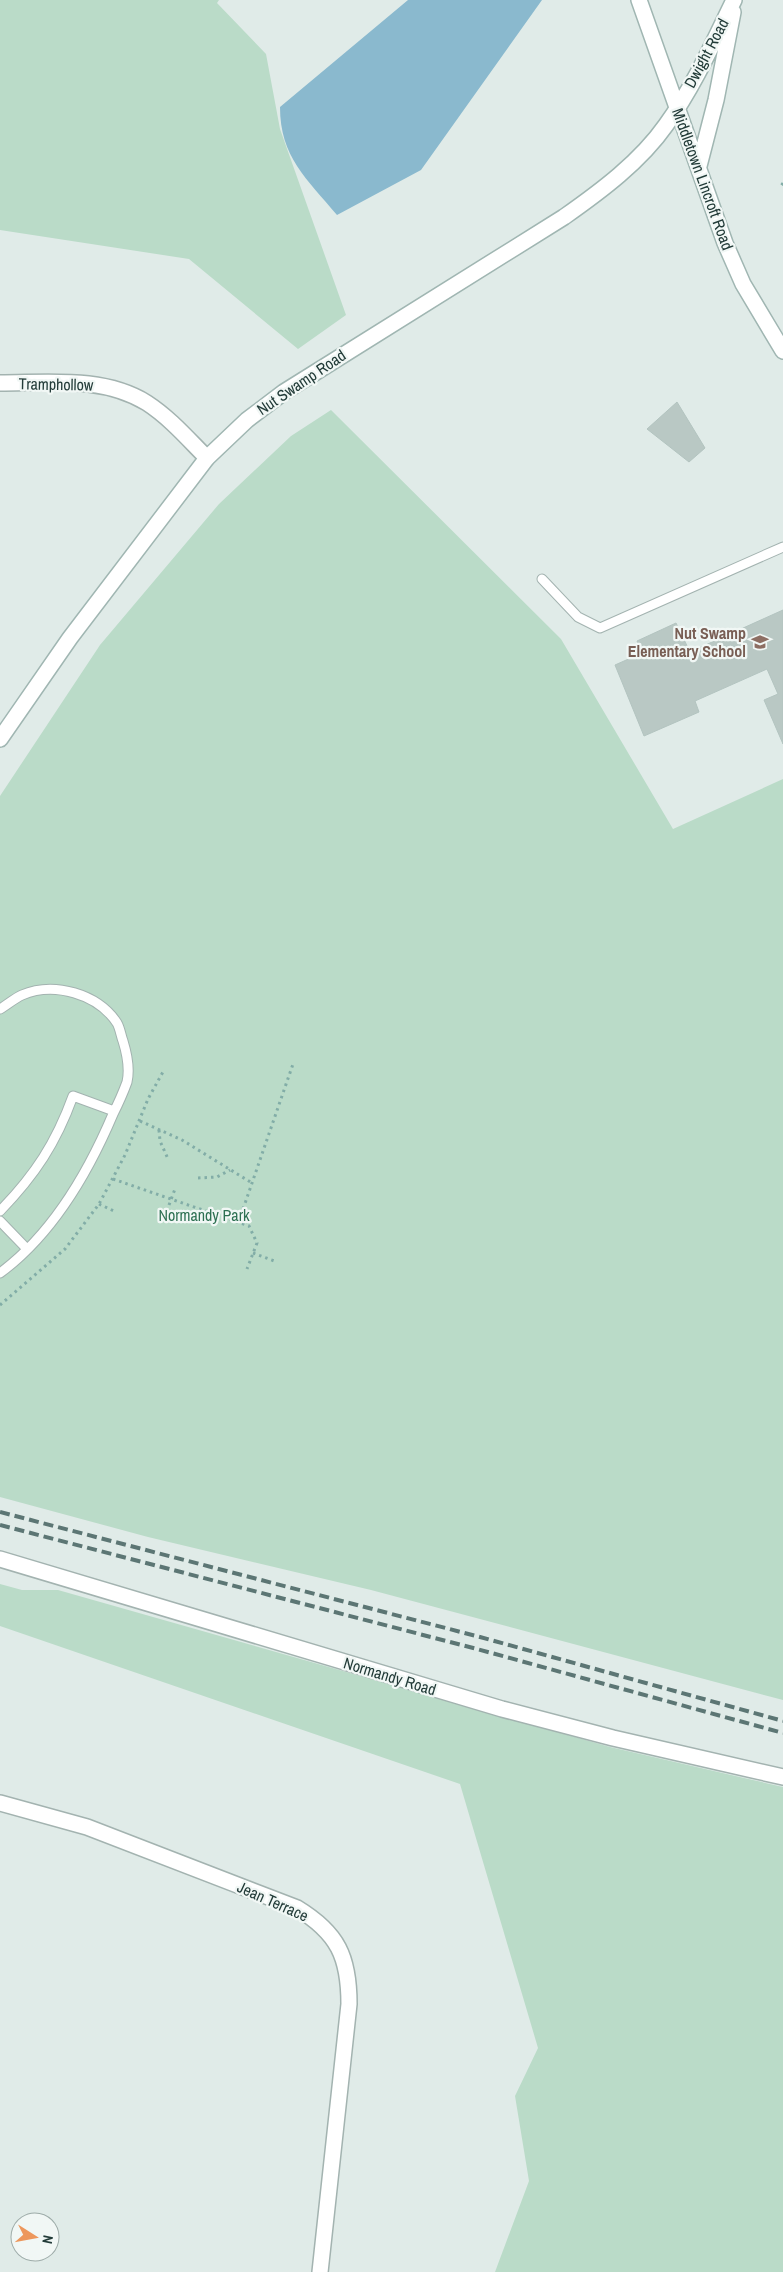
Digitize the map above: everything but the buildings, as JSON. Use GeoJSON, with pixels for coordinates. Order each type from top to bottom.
{"type":"FeatureCollection","features":[{"type":"Feature","properties":{"kind":"street","name":"Middletown Lincroft Road"},"geometry":{"type":"LineString","coordinates":[[639,0],[725,243],[743,284],[783,351]]}},
{"type":"Feature","properties":{"kind":"street","name":"Dwight Road"},"geometry":{"type":"LineString","coordinates":[[678,106],[734,0]]}},
{"type":"Feature","properties":{"kind":"street"},"geometry":{"type":"LineString","coordinates":[[698,166],[724,64],[734,0]]}},
{"type":"Feature","properties":{"kind":"street","name":"Nut Swamp Road"},"geometry":{"type":"LineString","coordinates":[[0,739],[76,630],[207,458],[247,420],[284,392],[585,202],[641,155],[666,125],[678,106]]}},
{"type":"Feature","properties":{"kind":"street","name":"Tramphollow"},"geometry":{"type":"LineString","coordinates":[[0,383],[93,384],[127,393],[167,418],[207,458]]}},
{"type":"Feature","properties":{"kind":"street","name":"Normandy Road"},"geometry":{"type":"LineString","coordinates":[[0,1559],[502,1709],[614,1738],[783,1777]]}},
{"type":"Feature","properties":{"kind":"street","name":"Jean Terrace"},"geometry":{"type":"LineString","coordinates":[[0,1803],[87,1827],[297,1908],[322,1926],[332,1937],[340,1951],[349,1977],[349,2004],[320,2272]]}},
{"type":"Feature","properties":{"kind":"lane"},"geometry":{"type":"LineString","coordinates":[[542,579],[578,617],[600,628],[783,548]]}},
{"type":"Feature","properties":{"kind":"lane"},"geometry":{"type":"LineString","coordinates":[[0,1009],[23,995],[49,990],[72,992],[97,1002],[117,1024],[128,1054],[127,1081],[98,1151],[70,1197],[45,1230],[0,1273]]}},
{"type":"Feature","properties":{"kind":"lane"},"geometry":{"type":"LineString","coordinates":[[0,1211],[18,1193],[43,1161],[60,1130],[73,1096],[114,1112]]}},
{"type":"Feature","properties":{"kind":"lane"},"geometry":{"type":"LineString","coordinates":[[0,1221],[27,1248]]}},
{"type":"Feature","properties":{"kind":"path"},"geometry":{"type":"LineString","coordinates":[[783,183],[781,186],[783,187]]}},
{"type":"Feature","properties":{"kind":"path"},"geometry":{"type":"LineString","coordinates":[[241,1215],[293,1064]]}},
{"type":"Feature","properties":{"kind":"path"},"geometry":{"type":"LineString","coordinates":[[0,1305],[65,1248],[99,1204],[113,1179],[155,1084],[164,1070]]}},
{"type":"Feature","properties":{"kind":"path"},"geometry":{"type":"LineString","coordinates":[[140,1121],[182,1140],[252,1182]]}},
{"type":"Feature","properties":{"kind":"path"},"geometry":{"type":"LineString","coordinates":[[159,1129],[160,1141],[168,1160]]}},
{"type":"Feature","properties":{"kind":"path"},"geometry":{"type":"LineString","coordinates":[[198,1178],[217,1177],[230,1170]]}},
{"type":"Feature","properties":{"kind":"path"},"geometry":{"type":"LineString","coordinates":[[113,1179],[249,1226],[257,1243],[247,1269]]}},
{"type":"Feature","properties":{"kind":"path"},"geometry":{"type":"LineString","coordinates":[[169,1205],[175,1189]]}},
{"type":"Feature","properties":{"kind":"path"},"geometry":{"type":"LineString","coordinates":[[99,1204],[114,1211]]}},
{"type":"Feature","properties":{"kind":"path"},"geometry":{"type":"LineString","coordinates":[[253,1254],[277,1262]]}},
{"type":"Feature","properties":{"kind":"green space"},"geometry":{"type":"Polygon","coordinates":[[[0,0],[219,0],[217,3],[266,54],[280,129],[346,315],[298,349],[189,259],[0,230],[0,0]]]}},
{"type":"Feature","properties":{"kind":"green space","name":"Normandy Park"},"geometry":{"type":"Polygon","coordinates":[[[331,410],[561,639],[673,829],[783,779],[783,1700],[371,1590],[148,1537],[0,1497],[0,796],[100,645],[219,504],[291,436],[331,410]]]}},
{"type":"Feature","properties":{"kind":"green space"},"geometry":{"type":"Polygon","coordinates":[[[0,1584],[22,1590],[58,1590],[610,1747],[783,1787],[783,2272],[495,2272],[529,2181],[515,2096],[538,2048],[460,1784],[0,1626],[0,1584]]]}},
{"type":"Feature","properties":{"kind":"water"},"geometry":{"type":"Polygon","coordinates":[[[408,0],[542,0],[421,170],[337,215],[306,178],[290,154],[281,125],[280,107],[408,0]]]}},
{"type":"Feature","properties":{"kind":"railway"},"geometry":{"type":"LineString","coordinates":[[0,1512],[480,1637],[783,1721]]}},
{"type":"Feature","properties":{"kind":"railway"},"geometry":{"type":"LineString","coordinates":[[0,1525],[477,1649],[783,1733]]}},
{"type":"Feature","properties":{"kind":"place","name":"Nut Swamp Elementary School"},"geometry":{"type":"Point","coordinates":[760,642]}}]}
